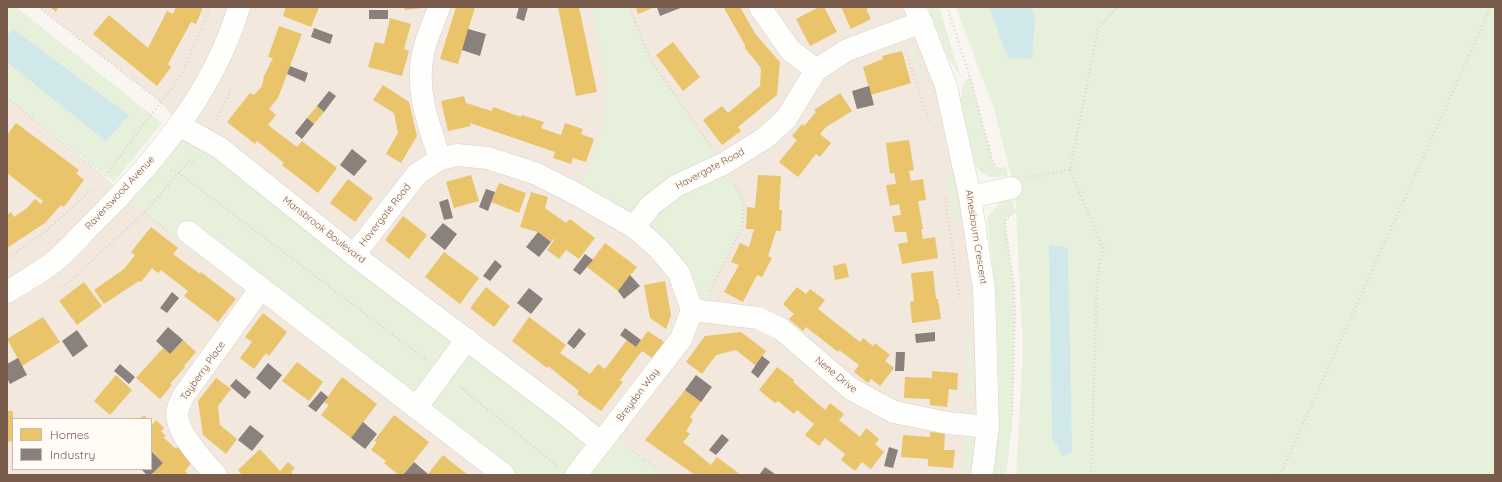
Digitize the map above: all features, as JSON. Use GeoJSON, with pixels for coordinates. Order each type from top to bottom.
{"type":"FeatureCollection","features":[{"type":"Feature","properties":{"kind":"street","name":"Ravenswood Avenue"},"geometry":{"type":"LineString","coordinates":[[7,292],[51,264],[122,194],[152,160],[179,125],[209,79],[239,7]]}},
{"type":"Feature","properties":{"kind":"street"},"geometry":{"type":"LineString","coordinates":[[439,7],[423,53],[420,80],[423,105],[440,159]]}},
{"type":"Feature","properties":{"kind":"street"},"geometry":{"type":"LineString","coordinates":[[760,7],[790,50],[816,70]]}},
{"type":"Feature","properties":{"kind":"street","name":"Havergate Road"},"geometry":{"type":"LineString","coordinates":[[634,227],[651,205],[676,186],[723,164],[765,138],[786,119],[816,70],[847,50],[883,37],[919,15]]}},
{"type":"Feature","properties":{"kind":"street","name":"Alnesbourn Crescent"},"geometry":{"type":"LineString","coordinates":[[919,15],[946,86],[970,197],[984,289],[988,427],[982,475]]}},
{"type":"Feature","properties":{"kind":"street","name":"Mansbrook Boulevard"},"geometry":{"type":"LineString","coordinates":[[179,125],[220,148],[354,255],[568,416],[605,438]]}},
{"type":"Feature","properties":{"kind":"street","name":"Havergate Road"},"geometry":{"type":"LineString","coordinates":[[354,255],[418,174],[440,159],[457,154],[488,158],[537,174],[634,227],[658,248],[679,273],[696,311]]}},
{"type":"Feature","properties":{"kind":"street"},"geometry":{"type":"LineString","coordinates":[[970,197],[1018,183]]}},
{"type":"Feature","properties":{"kind":"street"},"geometry":{"type":"LineString","coordinates":[[188,232],[504,475]]}},
{"type":"Feature","properties":{"kind":"street","name":"Tayberry Place"},"geometry":{"type":"LineString","coordinates":[[216,475],[183,435],[178,422],[177,410],[184,395],[261,288]]}},
{"type":"Feature","properties":{"kind":"street","name":"Nene Drive"},"geometry":{"type":"LineString","coordinates":[[696,311],[758,318],[781,329],[851,389],[894,412],[948,423],[988,427]]}},
{"type":"Feature","properties":{"kind":"street","name":"Breydon Way"},"geometry":{"type":"LineString","coordinates":[[576,475],[681,339],[696,311]]}},
{"type":"Feature","properties":{"kind":"street"},"geometry":{"type":"LineString","coordinates":[[416,408],[467,339]]}},
{"type":"Feature","properties":{"kind":"path"},"geometry":{"type":"LineString","coordinates":[[38,7],[161,102]]}},
{"type":"Feature","properties":{"kind":"path"},"geometry":{"type":"LineString","coordinates":[[7,98],[105,177],[181,76],[210,7]]}},
{"type":"Feature","properties":{"kind":"path"},"geometry":{"type":"LineString","coordinates":[[629,7],[652,61],[723,164],[744,203],[742,227],[696,311]]}},
{"type":"Feature","properties":{"kind":"path"},"geometry":{"type":"LineString","coordinates":[[1091,475],[1097,281],[1103,248],[1070,170],[1098,28],[1118,7]]}},
{"type":"Feature","properties":{"kind":"path"},"geometry":{"type":"LineString","coordinates":[[1280,475],[1491,7]]}},
{"type":"Feature","properties":{"kind":"path"},"geometry":{"type":"LineString","coordinates":[[883,37],[892,48],[904,46],[931,128]]}},
{"type":"Feature","properties":{"kind":"path"},"geometry":{"type":"LineString","coordinates":[[130,142],[152,160],[179,173],[442,372],[557,465]]}},
{"type":"Feature","properties":{"kind":"path"},"geometry":{"type":"LineString","coordinates":[[1018,183],[1070,170]]}},
{"type":"Feature","properties":{"kind":"path"},"geometry":{"type":"LineString","coordinates":[[7,259],[46,231],[99,183]]}},
{"type":"Feature","properties":{"kind":"path"},"geometry":{"type":"LineString","coordinates":[[945,194],[961,306]]}},
{"type":"Feature","properties":{"kind":"path"},"geometry":{"type":"LineString","coordinates":[[605,438],[663,475]]}},
{"type":"Feature","properties":{"kind":"shaded area"},"geometry":{"type":"Polygon","coordinates":[[[38,7],[915,7],[970,197],[982,475],[663,475],[610,433],[601,443],[179,125],[161,102],[38,7]]]}},
{"type":"Feature","properties":{"kind":"shaded area"},"geometry":{"type":"Polygon","coordinates":[[[7,98],[105,177],[148,217],[178,239],[188,232],[504,475],[7,475],[7,98]]]}},
{"type":"Feature","properties":{"kind":"green space"},"geometry":{"type":"Polygon","coordinates":[[[7,7],[16,7],[162,123],[114,182],[7,98],[7,7]]]}},
{"type":"Feature","properties":{"kind":"green space"},"geometry":{"type":"Polygon","coordinates":[[[591,7],[629,7],[651,61],[723,164],[744,203],[742,227],[699,312],[679,273],[576,194],[599,137],[606,101],[606,78],[591,7]]]}},
{"type":"Feature","properties":{"kind":"green space"},"geometry":{"type":"Polygon","coordinates":[[[928,7],[939,7],[960,75],[947,56],[928,7]]]}},
{"type":"Feature","properties":{"kind":"green space"},"geometry":{"type":"Polygon","coordinates":[[[956,7],[1495,7],[1495,475],[1016,475],[1023,349],[1015,191],[994,109],[956,7]]]}},
{"type":"Feature","properties":{"kind":"green space"},"geometry":{"type":"Polygon","coordinates":[[[906,41],[915,49],[920,60],[921,86],[906,41]]]}},
{"type":"Feature","properties":{"kind":"green space"},"geometry":{"type":"Polygon","coordinates":[[[970,77],[993,162],[997,168],[1006,167],[1008,176],[990,177],[976,167],[960,105],[963,84],[970,77]]]}},
{"type":"Feature","properties":{"kind":"green space"},"geometry":{"type":"Polygon","coordinates":[[[179,125],[568,416],[609,433],[663,475],[504,475],[188,232],[178,239],[148,217],[122,194],[179,125]]]}},
{"type":"Feature","properties":{"kind":"green space"},"geometry":{"type":"Polygon","coordinates":[[[953,176],[960,217],[953,220],[945,177],[953,176]]]}},
{"type":"Feature","properties":{"kind":"green space"},"geometry":{"type":"Polygon","coordinates":[[[1012,198],[1015,212],[1006,218],[1005,225],[1014,285],[1015,314],[1012,426],[1006,475],[993,475],[999,390],[996,297],[987,218],[1000,202],[1012,198]]]}},
{"type":"Feature","properties":{"kind":"green space"},"geometry":{"type":"Polygon","coordinates":[[[971,335],[973,391],[965,400],[966,368],[964,336],[971,335]]]}},
{"type":"Feature","properties":{"kind":"green space"},"geometry":{"type":"Polygon","coordinates":[[[966,434],[974,443],[976,453],[968,475],[964,475],[966,434]]]}},
{"type":"Feature","properties":{"kind":"water"},"geometry":{"type":"Polygon","coordinates":[[[989,7],[1031,7],[1035,18],[1032,59],[1008,58],[989,7]]]}},
{"type":"Feature","properties":{"kind":"water"},"geometry":{"type":"Polygon","coordinates":[[[13,29],[129,115],[106,141],[7,62],[7,36],[13,29]]]}},
{"type":"Feature","properties":{"kind":"water"},"geometry":{"type":"Polygon","coordinates":[[[1049,244],[1068,248],[1072,452],[1063,456],[1052,437],[1049,244]]]}},
{"type":"Feature","properties":{"kind":"building: Homes"},"geometry":{"type":"Polygon","coordinates":[[[50,7],[58,7],[56,12],[50,7]]]}},
{"type":"Feature","properties":{"kind":"building: Homes"},"geometry":{"type":"Polygon","coordinates":[[[176,7],[203,7],[196,24],[191,22],[168,64],[171,67],[157,86],[93,34],[109,15],[148,48],[167,11],[173,14],[176,7]]]}},
{"type":"Feature","properties":{"kind":"building: Homes"},"geometry":{"type":"Polygon","coordinates":[[[286,7],[319,7],[311,27],[283,16],[286,7]]]}},
{"type":"Feature","properties":{"kind":"building: Homes"},"geometry":{"type":"Polygon","coordinates":[[[404,7],[422,7],[422,8],[405,10],[404,7]]]}},
{"type":"Feature","properties":{"kind":"building: Homes"},"geometry":{"type":"Polygon","coordinates":[[[456,7],[475,7],[458,64],[440,59],[456,7]]]}},
{"type":"Feature","properties":{"kind":"building: Homes"},"geometry":{"type":"Polygon","coordinates":[[[558,7],[579,7],[597,92],[576,96],[558,7]]]}},
{"type":"Feature","properties":{"kind":"building: Homes"},"geometry":{"type":"Polygon","coordinates":[[[636,7],[655,7],[638,14],[636,7]]]}},
{"type":"Feature","properties":{"kind":"building: Homes"},"geometry":{"type":"Polygon","coordinates":[[[740,7],[756,35],[780,62],[777,95],[738,127],[741,131],[722,145],[703,120],[722,106],[728,113],[760,86],[761,68],[745,48],[745,45],[724,8],[740,7]]]}},
{"type":"Feature","properties":{"kind":"building: Homes"},"geometry":{"type":"Polygon","coordinates":[[[819,7],[824,7],[837,32],[810,46],[796,19],[819,7]]]}},
{"type":"Feature","properties":{"kind":"building: Homes"},"geometry":{"type":"Polygon","coordinates":[[[841,7],[868,7],[869,8],[866,9],[871,19],[851,29],[841,7]]]}},
{"type":"Feature","properties":{"kind":"building: Homes"},"geometry":{"type":"Polygon","coordinates":[[[390,18],[411,24],[404,49],[409,51],[402,76],[368,67],[375,42],[384,44],[390,18]]]}},
{"type":"Feature","properties":{"kind":"building: Homes"},"geometry":{"type":"Polygon","coordinates":[[[279,26],[302,34],[278,98],[269,109],[276,115],[268,125],[297,147],[302,141],[337,168],[318,193],[282,165],[284,163],[257,141],[255,144],[227,122],[250,93],[254,95],[262,86],[264,76],[273,58],[268,57],[279,26]]]}},
{"type":"Feature","properties":{"kind":"building: Homes"},"geometry":{"type":"Polygon","coordinates":[[[673,42],[700,77],[683,91],[656,55],[673,42]]]}},
{"type":"Feature","properties":{"kind":"building: Homes"},"geometry":{"type":"Polygon","coordinates":[[[902,51],[911,83],[871,95],[863,67],[883,59],[882,56],[902,51]]]}},
{"type":"Feature","properties":{"kind":"building: Homes"},"geometry":{"type":"Polygon","coordinates":[[[383,85],[409,102],[417,136],[401,163],[386,154],[398,133],[394,113],[373,100],[383,85]]]}},
{"type":"Feature","properties":{"kind":"building: Homes"},"geometry":{"type":"Polygon","coordinates":[[[840,93],[852,111],[826,127],[820,134],[831,143],[820,157],[816,154],[798,177],[779,162],[797,140],[792,136],[802,124],[804,126],[816,112],[814,110],[840,93]]]}},
{"type":"Feature","properties":{"kind":"building: Homes"},"geometry":{"type":"Polygon","coordinates":[[[464,96],[466,103],[492,111],[493,107],[521,117],[522,115],[544,122],[541,128],[561,135],[565,123],[583,129],[581,134],[594,139],[586,162],[573,158],[571,164],[553,158],[555,152],[470,123],[471,126],[448,131],[441,101],[464,96]]]}},
{"type":"Feature","properties":{"kind":"building: Homes"},"geometry":{"type":"Polygon","coordinates":[[[317,106],[324,112],[314,124],[307,118],[317,106]]]}},
{"type":"Feature","properties":{"kind":"building: Homes"},"geometry":{"type":"Polygon","coordinates":[[[16,123],[79,170],[76,173],[84,180],[64,207],[61,205],[45,223],[7,248],[7,215],[11,212],[14,217],[27,208],[35,199],[41,204],[43,201],[7,173],[7,135],[16,123]]]}},
{"type":"Feature","properties":{"kind":"building: Homes"},"geometry":{"type":"Polygon","coordinates":[[[909,140],[914,170],[909,171],[911,181],[923,179],[926,200],[918,201],[923,229],[921,229],[923,239],[935,237],[938,258],[902,264],[898,244],[908,242],[906,232],[895,232],[892,216],[901,215],[899,204],[890,206],[886,185],[896,184],[894,173],[890,174],[886,143],[909,140]]]}},
{"type":"Feature","properties":{"kind":"building: Homes"},"geometry":{"type":"Polygon","coordinates":[[[471,175],[479,201],[454,208],[446,182],[471,175]]]}},
{"type":"Feature","properties":{"kind":"building: Homes"},"geometry":{"type":"Polygon","coordinates":[[[758,175],[781,176],[779,210],[782,210],[781,231],[776,231],[768,256],[772,258],[762,277],[757,275],[743,302],[724,292],[739,265],[731,262],[740,243],[749,247],[754,229],[746,229],[747,207],[755,208],[758,175]]]}},
{"type":"Feature","properties":{"kind":"building: Homes"},"geometry":{"type":"Polygon","coordinates":[[[348,179],[373,198],[355,222],[330,203],[348,179]]]}},
{"type":"Feature","properties":{"kind":"building: Homes"},"geometry":{"type":"Polygon","coordinates":[[[499,183],[526,193],[519,213],[491,202],[499,183]]]}},
{"type":"Feature","properties":{"kind":"building: Homes"},"geometry":{"type":"Polygon","coordinates":[[[531,192],[548,197],[545,208],[566,223],[570,219],[595,238],[579,259],[566,250],[559,259],[547,250],[555,239],[551,242],[538,232],[520,227],[531,192]]]}},
{"type":"Feature","properties":{"kind":"building: Homes"},"geometry":{"type":"Polygon","coordinates":[[[403,216],[427,235],[409,259],[385,240],[403,216]]]}},
{"type":"Feature","properties":{"kind":"building: Homes"},"geometry":{"type":"Polygon","coordinates":[[[151,227],[178,248],[173,254],[200,274],[201,272],[236,299],[218,322],[184,296],[188,291],[161,270],[158,273],[152,268],[141,282],[139,281],[104,304],[94,290],[124,269],[135,255],[131,252],[151,227]]]}},
{"type":"Feature","properties":{"kind":"building: Homes"},"geometry":{"type":"Polygon","coordinates":[[[605,243],[637,267],[618,291],[587,267],[605,243]]]}},
{"type":"Feature","properties":{"kind":"building: Homes"},"geometry":{"type":"Polygon","coordinates":[[[444,252],[479,278],[460,304],[425,277],[444,252]]]}},
{"type":"Feature","properties":{"kind":"building: Homes"},"geometry":{"type":"Polygon","coordinates":[[[846,263],[849,277],[835,280],[833,266],[846,263]]]}},
{"type":"Feature","properties":{"kind":"building: Homes"},"geometry":{"type":"Polygon","coordinates":[[[933,271],[936,299],[938,299],[941,319],[912,323],[910,302],[914,301],[911,273],[933,271]]]}},
{"type":"Feature","properties":{"kind":"building: Homes"},"geometry":{"type":"Polygon","coordinates":[[[665,281],[671,315],[666,329],[650,318],[644,285],[665,281]]]}},
{"type":"Feature","properties":{"kind":"building: Homes"},"geometry":{"type":"Polygon","coordinates":[[[84,282],[102,306],[77,325],[59,301],[84,282]]]}},
{"type":"Feature","properties":{"kind":"building: Homes"},"geometry":{"type":"Polygon","coordinates":[[[486,287],[510,306],[494,327],[470,308],[486,287]]]}},
{"type":"Feature","properties":{"kind":"building: Homes"},"geometry":{"type":"Polygon","coordinates":[[[797,287],[806,294],[810,289],[825,300],[818,309],[860,342],[863,338],[873,346],[875,343],[890,355],[885,361],[894,368],[880,386],[871,379],[868,383],[854,372],[859,365],[839,350],[838,352],[806,327],[803,331],[789,319],[794,314],[783,304],[797,287]]]}},
{"type":"Feature","properties":{"kind":"building: Homes"},"geometry":{"type":"Polygon","coordinates":[[[263,313],[287,332],[269,356],[266,353],[254,369],[240,358],[252,342],[245,337],[263,313]]]}},
{"type":"Feature","properties":{"kind":"building: Homes"},"geometry":{"type":"Polygon","coordinates":[[[43,317],[60,342],[22,366],[7,339],[43,317]]]}},
{"type":"Feature","properties":{"kind":"building: Homes"},"geometry":{"type":"Polygon","coordinates":[[[529,317],[566,345],[560,353],[590,374],[598,364],[605,369],[627,340],[636,347],[648,331],[664,342],[652,358],[642,351],[620,380],[623,382],[601,411],[577,394],[579,391],[548,366],[547,368],[512,341],[529,317]]]}},
{"type":"Feature","properties":{"kind":"building: Homes"},"geometry":{"type":"Polygon","coordinates":[[[741,332],[766,351],[756,366],[736,350],[716,355],[702,374],[686,362],[705,336],[741,332]]]}},
{"type":"Feature","properties":{"kind":"building: Homes"},"geometry":{"type":"Polygon","coordinates":[[[183,340],[196,352],[160,399],[136,378],[163,348],[170,354],[183,340]]]}},
{"type":"Feature","properties":{"kind":"building: Homes"},"geometry":{"type":"Polygon","coordinates":[[[297,362],[323,382],[309,401],[282,381],[297,362]]]}},
{"type":"Feature","properties":{"kind":"building: Homes"},"geometry":{"type":"Polygon","coordinates":[[[777,367],[794,380],[793,382],[825,410],[830,403],[844,414],[839,420],[860,437],[866,428],[879,439],[875,444],[884,452],[871,469],[862,462],[855,471],[841,460],[845,454],[825,438],[819,446],[805,435],[814,424],[797,410],[794,414],[778,401],[775,403],[759,390],[777,367]]]}},
{"type":"Feature","properties":{"kind":"building: Homes"},"geometry":{"type":"Polygon","coordinates":[[[932,371],[958,373],[957,390],[949,389],[947,407],[930,405],[930,399],[904,398],[905,377],[932,378],[932,371]]]}},
{"type":"Feature","properties":{"kind":"building: Homes"},"geometry":{"type":"Polygon","coordinates":[[[116,375],[132,390],[110,415],[94,401],[116,375]]]}},
{"type":"Feature","properties":{"kind":"building: Homes"},"geometry":{"type":"Polygon","coordinates":[[[342,377],[377,404],[351,438],[321,415],[329,405],[324,402],[342,377]]]}},
{"type":"Feature","properties":{"kind":"building: Homes"},"geometry":{"type":"Polygon","coordinates":[[[216,378],[231,389],[218,406],[220,425],[237,439],[226,454],[203,435],[198,401],[216,378]]]}},
{"type":"Feature","properties":{"kind":"building: Homes"},"geometry":{"type":"Polygon","coordinates":[[[685,390],[701,402],[690,417],[693,420],[686,431],[690,434],[683,442],[711,465],[717,457],[741,475],[695,475],[645,440],[685,390]]]}},
{"type":"Feature","properties":{"kind":"building: Homes"},"geometry":{"type":"Polygon","coordinates":[[[7,411],[13,411],[12,441],[7,442],[7,411]]]}},
{"type":"Feature","properties":{"kind":"building: Homes"},"geometry":{"type":"Polygon","coordinates":[[[394,415],[429,442],[403,475],[399,475],[384,463],[386,461],[371,450],[377,442],[374,441],[394,415]]]}},
{"type":"Feature","properties":{"kind":"building: Homes"},"geometry":{"type":"Polygon","coordinates":[[[156,420],[164,428],[161,431],[166,436],[163,437],[176,449],[178,447],[193,461],[185,471],[189,475],[156,475],[153,473],[163,463],[152,452],[152,423],[153,424],[156,420]]]}},
{"type":"Feature","properties":{"kind":"building: Homes"},"geometry":{"type":"Polygon","coordinates":[[[930,432],[945,433],[944,450],[955,450],[953,468],[928,466],[928,459],[901,457],[903,435],[930,437],[930,432]]]}},
{"type":"Feature","properties":{"kind":"building: Homes"},"geometry":{"type":"Polygon","coordinates":[[[260,449],[280,471],[288,462],[295,468],[291,472],[294,475],[242,475],[238,470],[260,449]]]}},
{"type":"Feature","properties":{"kind":"building: Homes"},"geometry":{"type":"Polygon","coordinates":[[[443,455],[459,468],[468,475],[427,475],[443,455]]]}},
{"type":"Feature","properties":{"kind":"building: Industry"},"geometry":{"type":"Polygon","coordinates":[[[519,7],[528,7],[524,21],[516,18],[519,7]]]}},
{"type":"Feature","properties":{"kind":"building: Industry"},"geometry":{"type":"Polygon","coordinates":[[[657,7],[683,7],[660,16],[657,7]]]}},
{"type":"Feature","properties":{"kind":"building: Industry"},"geometry":{"type":"Polygon","coordinates":[[[369,10],[388,10],[388,19],[369,19],[369,10]]]}},
{"type":"Feature","properties":{"kind":"building: Industry"},"geometry":{"type":"Polygon","coordinates":[[[314,28],[333,35],[330,44],[311,37],[314,28]]]}},
{"type":"Feature","properties":{"kind":"building: Industry"},"geometry":{"type":"Polygon","coordinates":[[[468,29],[486,34],[480,56],[462,50],[468,29]]]}},
{"type":"Feature","properties":{"kind":"building: Industry"},"geometry":{"type":"Polygon","coordinates":[[[290,66],[308,73],[305,82],[287,74],[290,66]]]}},
{"type":"Feature","properties":{"kind":"building: Industry"},"geometry":{"type":"Polygon","coordinates":[[[869,86],[874,105],[857,109],[852,91],[869,86]]]}},
{"type":"Feature","properties":{"kind":"building: Industry"},"geometry":{"type":"Polygon","coordinates":[[[329,91],[336,96],[324,112],[317,106],[329,91]]]}},
{"type":"Feature","properties":{"kind":"building: Industry"},"geometry":{"type":"Polygon","coordinates":[[[307,118],[314,124],[302,139],[295,133],[307,118]]]}},
{"type":"Feature","properties":{"kind":"building: Industry"},"geometry":{"type":"Polygon","coordinates":[[[352,149],[367,161],[354,176],[340,165],[352,149]]]}},
{"type":"Feature","properties":{"kind":"building: Industry"},"geometry":{"type":"Polygon","coordinates":[[[486,189],[495,192],[488,211],[479,207],[486,189]]]}},
{"type":"Feature","properties":{"kind":"building: Industry"},"geometry":{"type":"Polygon","coordinates":[[[448,199],[453,218],[444,220],[439,202],[448,199]]]}},
{"type":"Feature","properties":{"kind":"building: Industry"},"geometry":{"type":"Polygon","coordinates":[[[443,223],[457,234],[445,250],[430,238],[443,223]]]}},
{"type":"Feature","properties":{"kind":"building: Industry"},"geometry":{"type":"Polygon","coordinates":[[[538,232],[551,242],[539,257],[526,247],[538,232]]]}},
{"type":"Feature","properties":{"kind":"building: Industry"},"geometry":{"type":"Polygon","coordinates":[[[585,254],[593,260],[580,275],[573,270],[585,254]]]}},
{"type":"Feature","properties":{"kind":"building: Industry"},"geometry":{"type":"Polygon","coordinates":[[[495,260],[502,266],[490,281],[483,276],[495,260]]]}},
{"type":"Feature","properties":{"kind":"building: Industry"},"geometry":{"type":"Polygon","coordinates":[[[630,275],[640,286],[624,299],[618,291],[630,275]]]}},
{"type":"Feature","properties":{"kind":"building: Industry"},"geometry":{"type":"Polygon","coordinates":[[[529,288],[543,299],[531,314],[517,303],[529,288]]]}},
{"type":"Feature","properties":{"kind":"building: Industry"},"geometry":{"type":"Polygon","coordinates":[[[172,292],[179,298],[167,313],[160,308],[172,292]]]}},
{"type":"Feature","properties":{"kind":"building: Industry"},"geometry":{"type":"Polygon","coordinates":[[[168,327],[183,340],[170,354],[156,341],[168,327]]]}},
{"type":"Feature","properties":{"kind":"building: Industry"},"geometry":{"type":"Polygon","coordinates":[[[579,328],[586,334],[574,349],[567,343],[579,328]]]}},
{"type":"Feature","properties":{"kind":"building: Industry"},"geometry":{"type":"Polygon","coordinates":[[[625,328],[641,340],[636,347],[620,335],[625,328]]]}},
{"type":"Feature","properties":{"kind":"building: Industry"},"geometry":{"type":"Polygon","coordinates":[[[77,330],[88,346],[73,357],[62,341],[77,330]]]}},
{"type":"Feature","properties":{"kind":"building: Industry"},"geometry":{"type":"Polygon","coordinates":[[[935,332],[935,341],[916,343],[915,334],[935,332]]]}},
{"type":"Feature","properties":{"kind":"building: Industry"},"geometry":{"type":"Polygon","coordinates":[[[896,352],[905,352],[904,371],[895,371],[896,352]]]}},
{"type":"Feature","properties":{"kind":"building: Industry"},"geometry":{"type":"Polygon","coordinates":[[[762,356],[770,362],[758,378],[751,372],[762,356]]]}},
{"type":"Feature","properties":{"kind":"building: Industry"},"geometry":{"type":"Polygon","coordinates":[[[18,358],[27,375],[10,384],[7,378],[7,364],[18,358]]]}},
{"type":"Feature","properties":{"kind":"building: Industry"},"geometry":{"type":"Polygon","coordinates":[[[268,363],[282,375],[270,390],[256,378],[268,363]]]}},
{"type":"Feature","properties":{"kind":"building: Industry"},"geometry":{"type":"Polygon","coordinates":[[[120,364],[135,377],[129,384],[114,371],[120,364]]]}},
{"type":"Feature","properties":{"kind":"building: Industry"},"geometry":{"type":"Polygon","coordinates":[[[696,375],[712,387],[701,402],[685,390],[696,375]]]}},
{"type":"Feature","properties":{"kind":"building: Industry"},"geometry":{"type":"Polygon","coordinates":[[[236,379],[251,392],[245,399],[230,386],[236,379]]]}},
{"type":"Feature","properties":{"kind":"building: Industry"},"geometry":{"type":"Polygon","coordinates":[[[321,391],[328,397],[316,412],[308,406],[321,391]]]}},
{"type":"Feature","properties":{"kind":"building: Industry"},"geometry":{"type":"Polygon","coordinates":[[[363,422],[377,434],[365,449],[351,438],[363,422]]]}},
{"type":"Feature","properties":{"kind":"building: Industry"},"geometry":{"type":"Polygon","coordinates":[[[250,425],[264,436],[252,451],[238,440],[250,425]]]}},
{"type":"Feature","properties":{"kind":"building: Industry"},"geometry":{"type":"Polygon","coordinates":[[[722,434],[729,440],[716,455],[709,450],[722,434]]]}},
{"type":"Feature","properties":{"kind":"building: Industry"},"geometry":{"type":"Polygon","coordinates":[[[889,447],[898,450],[893,468],[884,466],[889,447]]]}},
{"type":"Feature","properties":{"kind":"building: Industry"},"geometry":{"type":"Polygon","coordinates":[[[152,452],[163,463],[151,475],[147,475],[142,470],[152,470],[152,452]]]}},
{"type":"Feature","properties":{"kind":"building: Industry"},"geometry":{"type":"Polygon","coordinates":[[[414,462],[428,474],[403,475],[414,462]]]}},
{"type":"Feature","properties":{"kind":"building: Industry"},"geometry":{"type":"Polygon","coordinates":[[[765,467],[772,472],[776,475],[759,475],[765,467]]]}}]}
